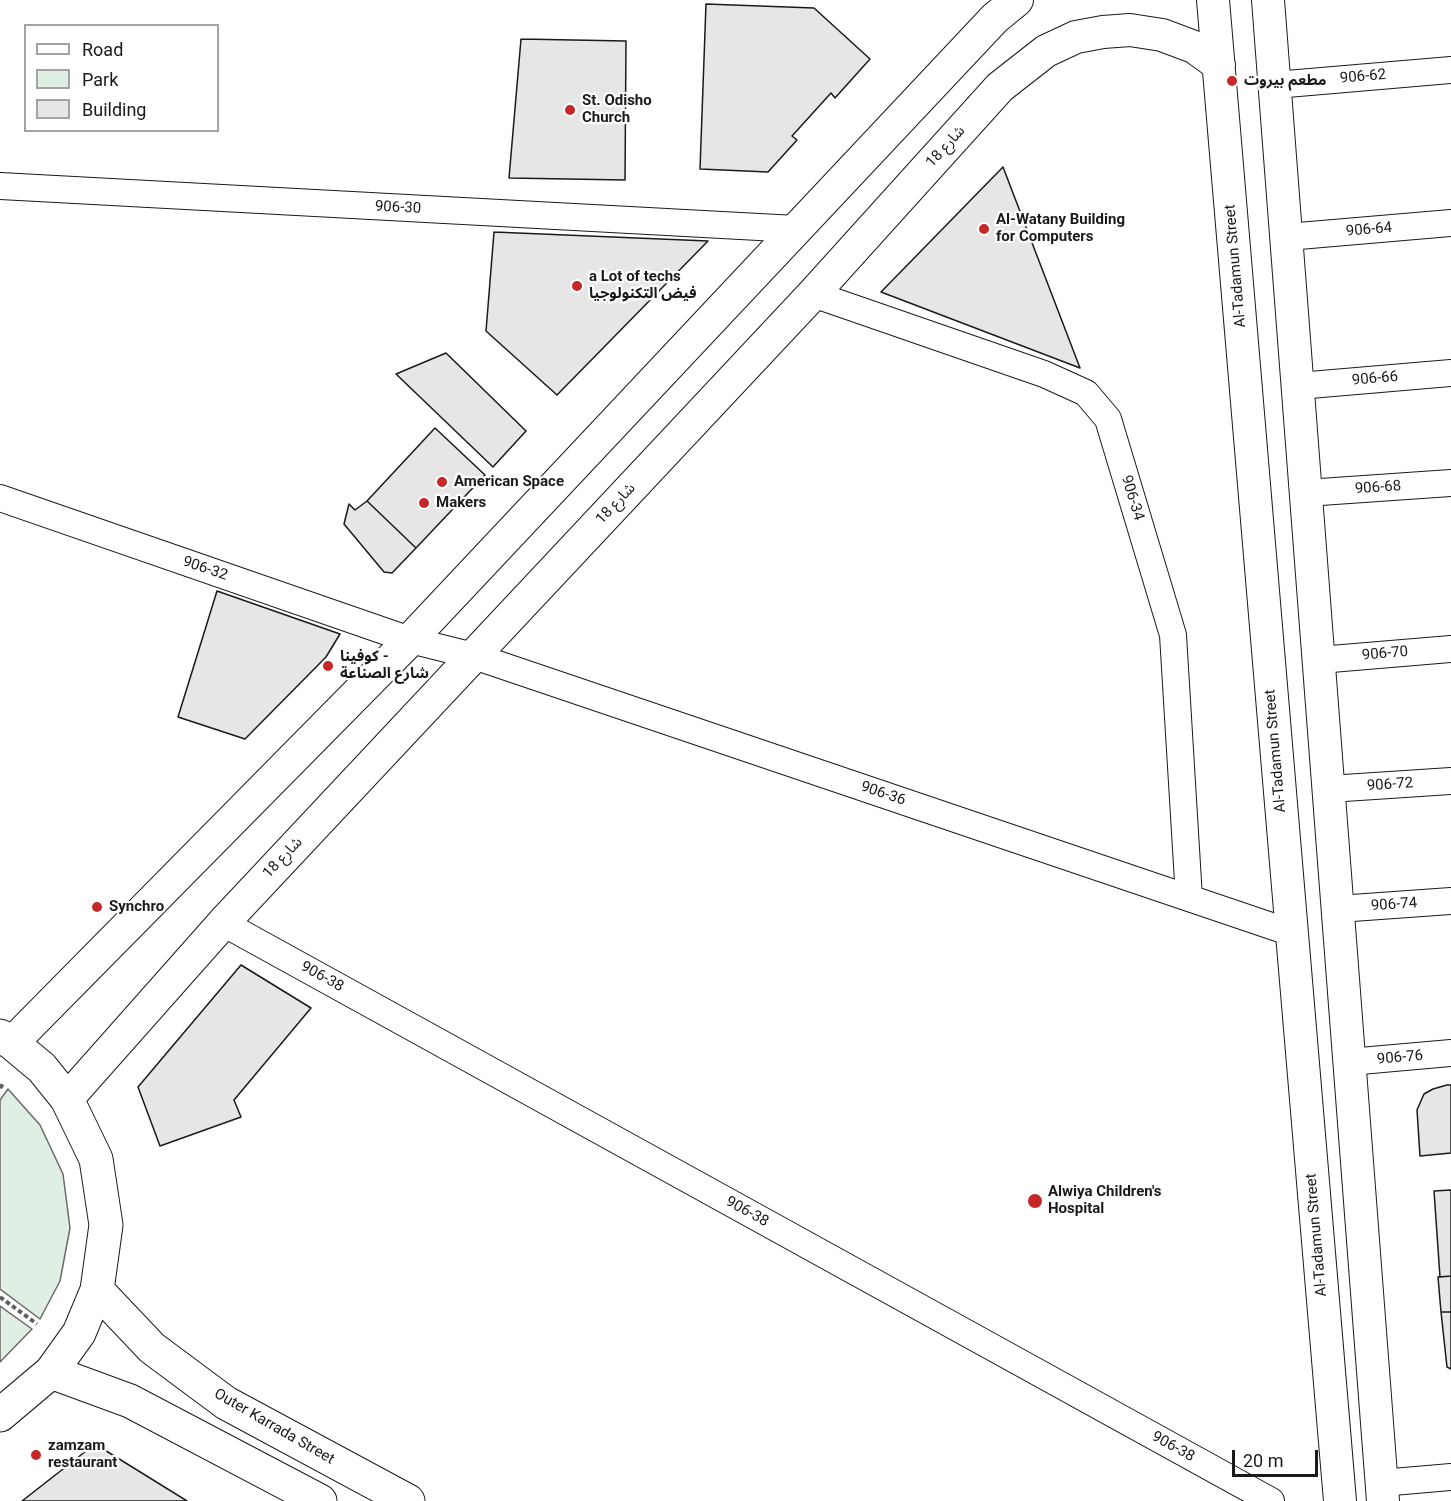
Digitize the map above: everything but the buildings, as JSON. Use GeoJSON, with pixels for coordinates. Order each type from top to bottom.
{"type":"FeatureCollection","features":[{"type":"Feature","properties":{"kind":"main road"},"geometry":{"type":"LineString","coordinates":[[0,1415],[51,1372],[79,1334],[97,1290],[106,1225],[96,1159],[67,1099],[42,1068],[6,1039]]}},
{"type":"Feature","properties":{"kind":"main road","name":"Outer Karrada Street"},"geometry":{"type":"LineString","coordinates":[[97,1290],[152,1348],[226,1403],[408,1501]]}},
{"type":"Feature","properties":{"kind":"main road"},"geometry":{"type":"LineString","coordinates":[[51,1372],[130,1401],[320,1501]]}},
{"type":"Feature","properties":{"kind":"street"},"geometry":{"type":"LineString","coordinates":[[6,1039],[410,640],[944,72],[996,18],[1017,0]]}},
{"type":"Feature","properties":{"kind":"street","name":"Al-Tadamun Street"},"geometry":{"type":"LineString","coordinates":[[1213,0],[1340,1501]]}},
{"type":"Feature","properties":{"kind":"street"},"geometry":{"type":"LineString","coordinates":[[1268,0],[1382,1492],[1451,1477]]}},
{"type":"Feature","properties":{"kind":"street","name":"شارع 18"},"geometry":{"type":"LineString","coordinates":[[67,1099],[223,923],[813,294],[1000,87],[1046,51],[1076,37],[1102,32],[1130,30],[1162,35],[1194,47],[1219,65]]}},
{"type":"Feature","properties":{"kind":"street","name":"906-62"},"geometry":{"type":"LineString","coordinates":[[1275,85],[1451,70]]}},
{"type":"Feature","properties":{"kind":"street"},"geometry":{"type":"LineString","coordinates":[[944,72],[984,105]]}},
{"type":"Feature","properties":{"kind":"street","name":"906-30"},"geometry":{"type":"LineString","coordinates":[[0,186],[796,229]]}},
{"type":"Feature","properties":{"kind":"street","name":"906-64"},"geometry":{"type":"LineString","coordinates":[[1287,237],[1451,223]]}},
{"type":"Feature","properties":{"kind":"street","name":"906-34"},"geometry":{"type":"LineString","coordinates":[[813,294],[1044,374],[1086,393],[1108,419],[1173,634],[1189,898]]}},
{"type":"Feature","properties":{"kind":"street","name":"906-66"},"geometry":{"type":"LineString","coordinates":[[1298,386],[1451,373]]}},
{"type":"Feature","properties":{"kind":"street","name":"906-68"},"geometry":{"type":"LineString","coordinates":[[1306,493],[1451,483]]}},
{"type":"Feature","properties":{"kind":"street","name":"906-32"},"geometry":{"type":"LineString","coordinates":[[0,498],[410,640],[474,656]]}},
{"type":"Feature","properties":{"kind":"street","name":"906-70"},"geometry":{"type":"LineString","coordinates":[[1319,660],[1451,649]]}},
{"type":"Feature","properties":{"kind":"street","name":"906-36"},"geometry":{"type":"LineString","coordinates":[[474,656],[1292,933]]}},
{"type":"Feature","properties":{"kind":"street","name":"906-72"},"geometry":{"type":"LineString","coordinates":[[1329,789],[1451,781]]}},
{"type":"Feature","properties":{"kind":"street","name":"906-74"},"geometry":{"type":"LineString","coordinates":[[1338,909],[1451,901]]}},
{"type":"Feature","properties":{"kind":"street","name":"906-38"},"geometry":{"type":"LineString","coordinates":[[223,923],[1271,1501]]}},
{"type":"Feature","properties":{"kind":"street","name":"906-76"},"geometry":{"type":"LineString","coordinates":[[1349,1062],[1451,1053]]}},
{"type":"Feature","properties":{"kind":"path"},"geometry":{"type":"LineString","coordinates":[[0,1297],[37,1324]]}},
{"type":"Feature","properties":{"kind":"green space"},"geometry":{"type":"Polygon","coordinates":[[[8,1089],[40,1125],[63,1174],[70,1228],[60,1281],[40,1319],[0,1289],[0,1100],[8,1089]]]}},
{"type":"Feature","properties":{"kind":"green space"},"geometry":{"type":"Polygon","coordinates":[[[0,1306],[32,1329],[0,1362],[0,1306]]]}},
{"type":"Feature","properties":{"kind":"place","name":"مطعم بيروت"},"geometry":{"type":"Point","coordinates":[1232,81]}},
{"type":"Feature","properties":{"kind":"place","name":"St. Odisho Church"},"geometry":{"type":"Point","coordinates":[570,110]}},
{"type":"Feature","properties":{"kind":"place","name":"Al-Watany Building for Computers"},"geometry":{"type":"Point","coordinates":[984,229]}},
{"type":"Feature","properties":{"kind":"place","name":"a Lot of techs فيض التكنولوجيا"},"geometry":{"type":"Point","coordinates":[577,286]}},
{"type":"Feature","properties":{"kind":"place","name":"American Space"},"geometry":{"type":"Point","coordinates":[442,482]}},
{"type":"Feature","properties":{"kind":"place","name":"Makers"},"geometry":{"type":"Point","coordinates":[424,503]}},
{"type":"Feature","properties":{"kind":"place","name":"كوفينا - شارع الصناعة"},"geometry":{"type":"Point","coordinates":[328,666]}},
{"type":"Feature","properties":{"kind":"place","name":"Synchro"},"geometry":{"type":"Point","coordinates":[97,907]}},
{"type":"Feature","properties":{"kind":"place","name":"Alwiya Children's Hospital"},"geometry":{"type":"Point","coordinates":[1035,1201]}},
{"type":"Feature","properties":{"kind":"place","name":"zamzam restaurant"},"geometry":{"type":"Point","coordinates":[36,1455]}}]}
